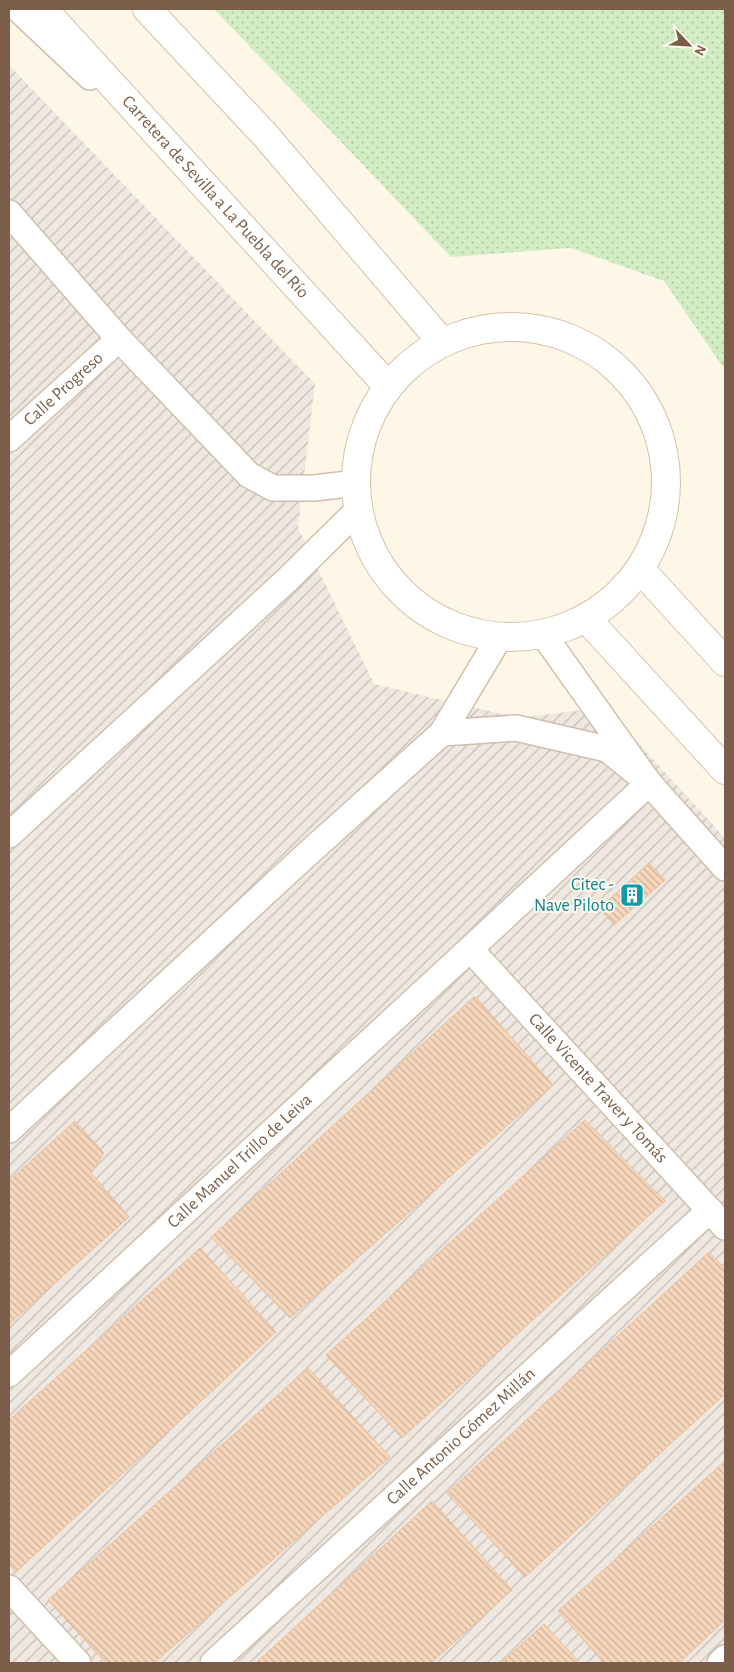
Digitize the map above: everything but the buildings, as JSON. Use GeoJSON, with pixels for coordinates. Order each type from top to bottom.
{"type":"FeatureCollection","features":[{"type":"Feature","properties":{"kind":"main road","name":"Carretera de Sevilla a La Puebla del Río"},"geometry":{"type":"LineString","coordinates":[[43,9],[387,385]]}},
{"type":"Feature","properties":{"kind":"main road"},"geometry":{"type":"LineString","coordinates":[[148,9],[265,135],[441,341]]}},
{"type":"Feature","properties":{"kind":"main road"},"geometry":{"type":"LineString","coordinates":[[511,324],[568,335],[614,362],[659,428],[668,482],[659,533],[641,570],[587,619],[553,633],[499,638],[451,627],[405,598],[376,562],[357,511],[358,448],[387,385],[441,341],[511,324]]}},
{"type":"Feature","properties":{"kind":"main road"},"geometry":{"type":"LineString","coordinates":[[641,570],[725,662]]}},
{"type":"Feature","properties":{"kind":"main road"},"geometry":{"type":"LineString","coordinates":[[587,619],[725,770]]}},
{"type":"Feature","properties":{"kind":"street"},"geometry":{"type":"LineString","coordinates":[[18,9],[210,191]]}},
{"type":"Feature","properties":{"kind":"street"},"geometry":{"type":"LineString","coordinates":[[9,213],[119,339],[249,475],[273,488],[314,488],[357,483]]}},
{"type":"Feature","properties":{"kind":"street","name":"Calle Progreso"},"geometry":{"type":"LineString","coordinates":[[9,439],[119,339]]}},
{"type":"Feature","properties":{"kind":"street"},"geometry":{"type":"LineString","coordinates":[[9,835],[287,580],[357,511]]}},
{"type":"Feature","properties":{"kind":"street"},"geometry":{"type":"LineString","coordinates":[[543,634],[649,783],[725,868]]}},
{"type":"Feature","properties":{"kind":"street"},"geometry":{"type":"LineString","coordinates":[[9,1130],[289,870],[442,734],[499,638]]}},
{"type":"Feature","properties":{"kind":"street"},"geometry":{"type":"LineString","coordinates":[[442,734],[516,728],[607,749],[649,783]]}},
{"type":"Feature","properties":{"kind":"street","name":"Calle Manuel Trillo de Leiva"},"geometry":{"type":"LineString","coordinates":[[9,1374],[649,783]]}},
{"type":"Feature","properties":{"kind":"street","name":"Calle Vicente Traver y Tomás"},"geometry":{"type":"LineString","coordinates":[[470,949],[718,1218]]}},
{"type":"Feature","properties":{"kind":"street","name":"Calle Antonio Gómez Millán"},"geometry":{"type":"LineString","coordinates":[[213,1663],[718,1218]]}},
{"type":"Feature","properties":{"kind":"street"},"geometry":{"type":"LineString","coordinates":[[9,1588],[78,1663]]}},
{"type":"Feature","properties":{"kind":"street"},"geometry":{"type":"LineString","coordinates":[[720,1663],[725,1658]]}},
{"type":"Feature","properties":{"kind":"shaded area"},"geometry":{"type":"Polygon","coordinates":[[[9,65],[315,384],[298,528],[374,684],[518,718],[605,707],[725,838],[725,1663],[9,1663],[9,65]]]}},
{"type":"Feature","properties":{"kind":"green space"},"geometry":{"type":"Polygon","coordinates":[[[214,9],[725,9],[725,370],[664,281],[571,248],[451,257],[214,9]]]}},
{"type":"Feature","properties":{"kind":"place","name":"Citec - Nave Piloto"},"geometry":{"type":"Point","coordinates":[632,895]}}]}
